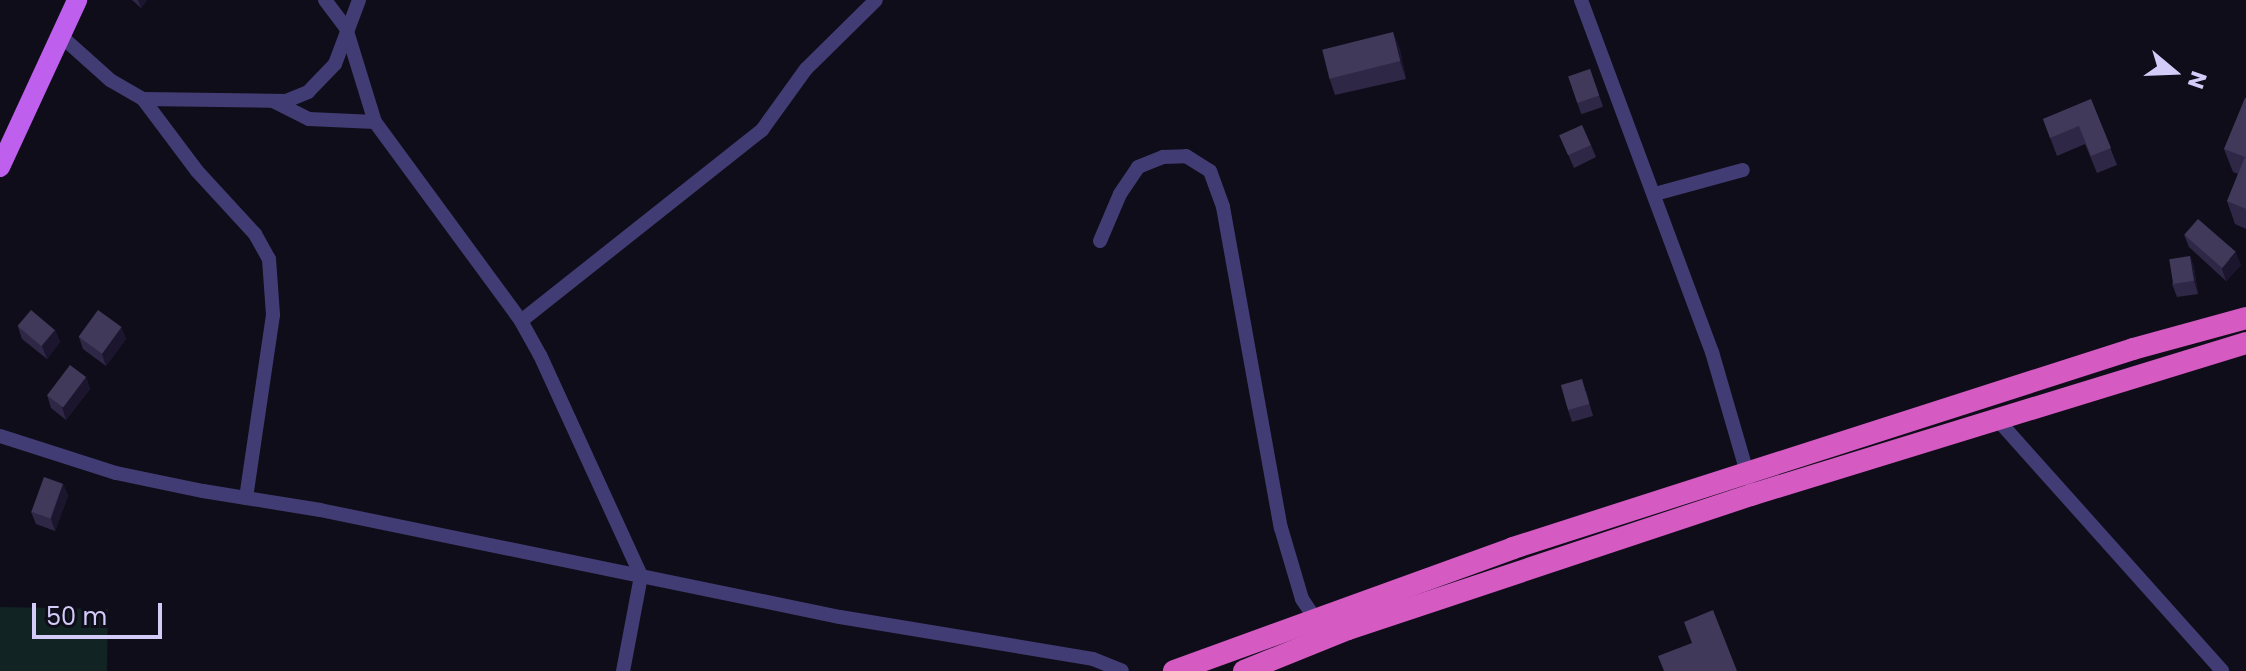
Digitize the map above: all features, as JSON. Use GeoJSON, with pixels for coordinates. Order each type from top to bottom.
{"type":"FeatureCollection","features":[{"type":"Feature","properties":{"kind":"highway"},"geometry":{"type":"LineString","coordinates":[[1244,671],[1348,629],[2133,349],[2246,318]]}},
{"type":"Feature","properties":{"kind":"highway"},"geometry":{"type":"LineString","coordinates":[[1174,671],[1315,618],[1750,484],[1997,419],[2246,343]]}},
{"type":"Feature","properties":{"kind":"highway"},"geometry":{"type":"LineString","coordinates":[[2133,349],[2143,372]]}},
{"type":"Feature","properties":{"kind":"main road"},"geometry":{"type":"LineString","coordinates":[[0,167],[77,0]]}},
{"type":"Feature","properties":{"kind":"street"},"geometry":{"type":"LineString","coordinates":[[325,0],[346,28],[375,122],[521,321],[641,576],[623,671]]}},
{"type":"Feature","properties":{"kind":"street"},"geometry":{"type":"LineString","coordinates":[[143,99],[273,101],[308,92],[335,64],[359,0]]}},
{"type":"Feature","properties":{"kind":"street"},"geometry":{"type":"LineString","coordinates":[[521,321],[762,130],[806,69],[876,0]]}},
{"type":"Feature","properties":{"kind":"street"},"geometry":{"type":"LineString","coordinates":[[1581,0],[1712,352],[1750,484]]}},
{"type":"Feature","properties":{"kind":"street"},"geometry":{"type":"LineString","coordinates":[[61,36],[110,80],[143,99],[197,171],[255,234],[269,259],[273,315],[246,498]]}},
{"type":"Feature","properties":{"kind":"street"},"geometry":{"type":"LineString","coordinates":[[273,101],[309,119],[375,122]]}},
{"type":"Feature","properties":{"kind":"street"},"geometry":{"type":"LineString","coordinates":[[1100,241],[1120,194],[1138,167],[1163,157],[1186,156],[1210,171],[1223,207],[1281,528],[1302,599],[1315,618]]}},
{"type":"Feature","properties":{"kind":"street"},"geometry":{"type":"LineString","coordinates":[[1655,194],[1743,170]]}},
{"type":"Feature","properties":{"kind":"street"},"geometry":{"type":"LineString","coordinates":[[1997,419],[2222,671]]}},
{"type":"Feature","properties":{"kind":"street"},"geometry":{"type":"LineString","coordinates":[[0,436],[116,473],[840,617],[1093,659],[1122,671]]}},
{"type":"Feature","properties":{"kind":"shaded area"},"geometry":{"type":"Polygon","coordinates":[[[0,607],[108,609],[107,671],[0,671],[0,607]]]}},
{"type":"Feature","properties":{"kind":"building"},"geometry":{"type":"Polygon","coordinates":[[[1393,32],[1400,61],[1329,79],[1322,50],[1393,32]]]}},
{"type":"Feature","properties":{"kind":"building"},"geometry":{"type":"Polygon","coordinates":[[[1590,69],[1599,95],[1577,103],[1568,76],[1590,69]]]}},
{"type":"Feature","properties":{"kind":"building"},"geometry":{"type":"Polygon","coordinates":[[[2245,98],[2246,209],[2227,201],[2245,157],[2224,149],[2245,98]]]}},
{"type":"Feature","properties":{"kind":"building"},"geometry":{"type":"Polygon","coordinates":[[[2091,99],[2111,148],[2091,156],[2079,126],[2050,138],[2043,119],[2091,99]]]}},
{"type":"Feature","properties":{"kind":"building"},"geometry":{"type":"Polygon","coordinates":[[[1582,125],[1591,145],[1568,155],[1559,135],[1582,125]]]}},
{"type":"Feature","properties":{"kind":"building"},"geometry":{"type":"Polygon","coordinates":[[[2198,219],[2236,252],[2222,268],[2184,235],[2198,219]]]}},
{"type":"Feature","properties":{"kind":"building"},"geometry":{"type":"Polygon","coordinates":[[[2190,256],[2194,281],[2173,284],[2169,259],[2190,256]]]}},
{"type":"Feature","properties":{"kind":"building"},"geometry":{"type":"Polygon","coordinates":[[[31,310],[55,330],[41,346],[18,326],[31,310]]]}},
{"type":"Feature","properties":{"kind":"building"},"geometry":{"type":"Polygon","coordinates":[[[98,310],[121,327],[102,354],[79,337],[98,310]]]}},
{"type":"Feature","properties":{"kind":"building"},"geometry":{"type":"Polygon","coordinates":[[[70,365],[86,377],[63,407],[47,395],[70,365]]]}},
{"type":"Feature","properties":{"kind":"building"},"geometry":{"type":"Polygon","coordinates":[[[1582,379],[1589,404],[1568,410],[1561,385],[1582,379]]]}},
{"type":"Feature","properties":{"kind":"building"},"geometry":{"type":"Polygon","coordinates":[[[44,477],[63,484],[50,519],[31,512],[44,477]]]}},
{"type":"Feature","properties":{"kind":"building"},"geometry":{"type":"Polygon","coordinates":[[[1713,610],[1737,671],[1664,671],[1658,656],[1692,643],[1684,622],[1713,610]]]}}]}
